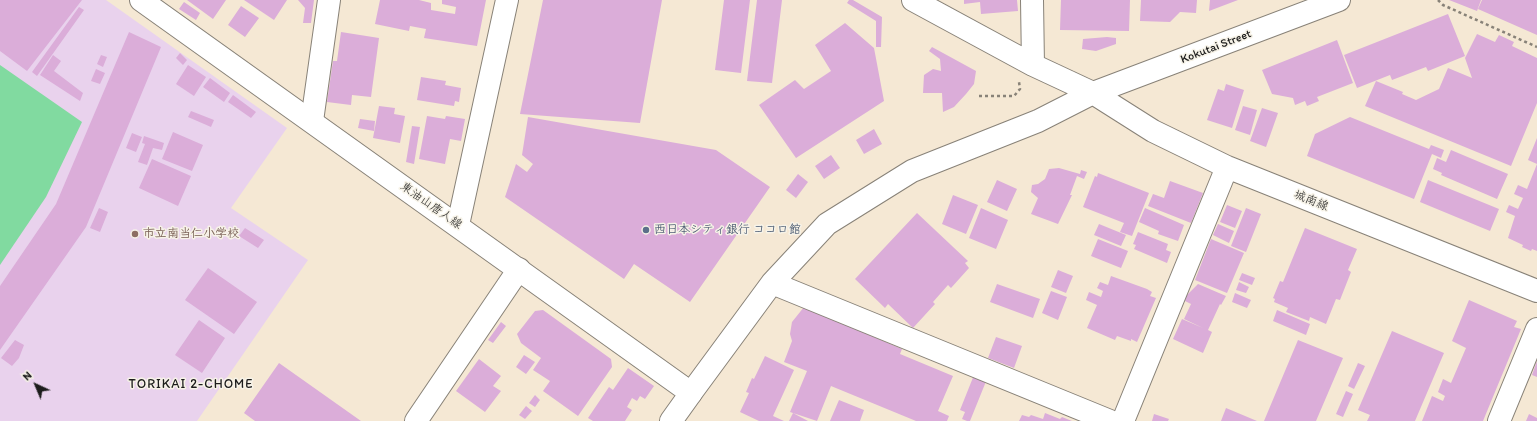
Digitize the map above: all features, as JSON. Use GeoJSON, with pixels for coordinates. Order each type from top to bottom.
{"type":"FeatureCollection","features":[{"type":"Feature","properties":{"kind":"street","name":"東油山唐人線"},"geometry":{"type":"LineString","coordinates":[[141,0],[458,225],[691,393]]}},
{"type":"Feature","properties":{"kind":"street"},"geometry":{"type":"LineString","coordinates":[[312,121],[329,0]]}},
{"type":"Feature","properties":{"kind":"street"},"geometry":{"type":"LineString","coordinates":[[458,225],[507,0]]}},
{"type":"Feature","properties":{"kind":"street","name":"城南線"},"geometry":{"type":"LineString","coordinates":[[913,0],[1033,65],[1093,93],[1152,131],[1227,168],[1537,291]]}},
{"type":"Feature","properties":{"kind":"street"},"geometry":{"type":"LineString","coordinates":[[1032,0],[1033,65]]}},
{"type":"Feature","properties":{"kind":"street","name":"Kokutai Street"},"geometry":{"type":"LineString","coordinates":[[691,393],[772,283],[827,224],[912,171],[1038,121],[1093,93],[1339,0]]}},
{"type":"Feature","properties":{"kind":"street"},"geometry":{"type":"LineString","coordinates":[[1124,421],[1227,168]]}},
{"type":"Feature","properties":{"kind":"street"},"geometry":{"type":"LineString","coordinates":[[416,421],[518,269]]}},
{"type":"Feature","properties":{"kind":"street"},"geometry":{"type":"LineString","coordinates":[[772,283],[1110,421]]}},
{"type":"Feature","properties":{"kind":"street"},"geometry":{"type":"LineString","coordinates":[[1499,421],[1537,329]]}},
{"type":"Feature","properties":{"kind":"street"},"geometry":{"type":"LineString","coordinates":[[671,421],[691,393]]}},
{"type":"Feature","properties":{"kind":"path"},"geometry":{"type":"LineString","coordinates":[[1438,0],[1443,5],[1537,47]]}},
{"type":"Feature","properties":{"kind":"shaded area","name":"市立南当仁小学校"},"geometry":{"type":"Polygon","coordinates":[[[0,0],[106,0],[287,128],[231,208],[308,260],[197,421],[0,421],[0,0]]]}},
{"type":"Feature","properties":{"kind":"green space"},"geometry":{"type":"Polygon","coordinates":[[[0,65],[82,122],[46,197],[0,265],[0,65]]]}},
{"type":"Feature","properties":{"kind":"building"},"geometry":{"type":"Polygon","coordinates":[[[0,0],[82,0],[27,71],[0,51],[0,0]]]}},
{"type":"Feature","properties":{"kind":"building"},"geometry":{"type":"Polygon","coordinates":[[[187,0],[226,0],[213,19],[187,0]]]}},
{"type":"Feature","properties":{"kind":"building"},"geometry":{"type":"Polygon","coordinates":[[[244,0],[287,0],[274,20],[244,0]]]}},
{"type":"Feature","properties":{"kind":"building"},"geometry":{"type":"Polygon","coordinates":[[[298,0],[314,0],[311,23],[303,23],[305,8],[298,0]]]}},
{"type":"Feature","properties":{"kind":"building"},"geometry":{"type":"Polygon","coordinates":[[[380,0],[419,0],[431,3],[431,10],[455,14],[456,7],[442,4],[442,0],[486,0],[477,46],[424,38],[426,29],[410,26],[409,31],[375,24],[380,0]]]}},
{"type":"Feature","properties":{"kind":"building"},"geometry":{"type":"Polygon","coordinates":[[[543,0],[662,0],[640,123],[520,114],[543,0]]]}},
{"type":"Feature","properties":{"kind":"building"},"geometry":{"type":"Polygon","coordinates":[[[724,0],[750,0],[741,73],[715,70],[724,0]]]}},
{"type":"Feature","properties":{"kind":"building"},"geometry":{"type":"Polygon","coordinates":[[[757,0],[782,0],[772,83],[747,81],[757,0]]]}},
{"type":"Feature","properties":{"kind":"building"},"geometry":{"type":"Polygon","coordinates":[[[849,0],[853,0],[882,17],[881,47],[876,47],[876,21],[847,3],[849,0]]]}},
{"type":"Feature","properties":{"kind":"building"},"geometry":{"type":"Polygon","coordinates":[[[964,0],[1017,0],[1018,11],[981,14],[980,2],[964,4],[964,0]]]}},
{"type":"Feature","properties":{"kind":"building"},"geometry":{"type":"Polygon","coordinates":[[[1061,0],[1130,0],[1129,31],[1060,30],[1061,0]]]}},
{"type":"Feature","properties":{"kind":"building"},"geometry":{"type":"Polygon","coordinates":[[[1141,0],[1197,0],[1196,13],[1180,12],[1170,22],[1140,21],[1141,0]]]}},
{"type":"Feature","properties":{"kind":"building"},"geometry":{"type":"Polygon","coordinates":[[[1210,0],[1238,0],[1209,11],[1210,0]]]}},
{"type":"Feature","properties":{"kind":"building"},"geometry":{"type":"Polygon","coordinates":[[[1449,0],[1481,0],[1477,11],[1449,0]]]}},
{"type":"Feature","properties":{"kind":"building"},"geometry":{"type":"Polygon","coordinates":[[[1482,0],[1537,0],[1537,35],[1478,9],[1482,0]]]}},
{"type":"Feature","properties":{"kind":"building"},"geometry":{"type":"Polygon","coordinates":[[[184,2],[200,13],[196,20],[179,9],[184,2]]]}},
{"type":"Feature","properties":{"kind":"building"},"geometry":{"type":"Polygon","coordinates":[[[241,6],[259,18],[245,37],[228,25],[241,6]]]}},
{"type":"Feature","properties":{"kind":"building"},"geometry":{"type":"Polygon","coordinates":[[[79,7],[84,10],[37,76],[32,72],[79,7]]]}},
{"type":"Feature","properties":{"kind":"building"},"geometry":{"type":"Polygon","coordinates":[[[1448,14],[1465,56],[1428,71],[1426,67],[1392,80],[1390,75],[1357,88],[1344,55],[1448,14]]]}},
{"type":"Feature","properties":{"kind":"building"},"geometry":{"type":"Polygon","coordinates":[[[845,23],[874,48],[884,101],[796,158],[759,105],[795,80],[804,89],[831,71],[815,45],[845,23]]]}},
{"type":"Feature","properties":{"kind":"building"},"geometry":{"type":"Polygon","coordinates":[[[129,32],[161,47],[86,227],[0,350],[0,286],[56,204],[129,32]]]}},
{"type":"Feature","properties":{"kind":"building"},"geometry":{"type":"Polygon","coordinates":[[[341,32],[379,38],[371,97],[352,95],[351,105],[327,102],[333,61],[337,61],[341,32]]]}},
{"type":"Feature","properties":{"kind":"building"},"geometry":{"type":"Polygon","coordinates":[[[1477,34],[1495,42],[1499,35],[1514,42],[1512,46],[1537,58],[1537,103],[1511,166],[1365,106],[1376,81],[1403,92],[1402,94],[1416,100],[1439,89],[1448,68],[1472,78],[1465,58],[1477,34]]]}},
{"type":"Feature","properties":{"kind":"building"},"geometry":{"type":"Polygon","coordinates":[[[1107,37],[1116,38],[1116,44],[1096,51],[1082,49],[1083,39],[1107,37]]]}},
{"type":"Feature","properties":{"kind":"building"},"geometry":{"type":"Polygon","coordinates":[[[1337,40],[1353,83],[1317,97],[1319,101],[1307,106],[1305,101],[1295,105],[1293,98],[1272,94],[1262,70],[1337,40]]]}},
{"type":"Feature","properties":{"kind":"building"},"geometry":{"type":"Polygon","coordinates":[[[932,47],[976,71],[974,84],[966,94],[954,107],[943,112],[942,93],[923,93],[924,75],[933,69],[941,71],[940,59],[929,51],[932,47]]]}},
{"type":"Feature","properties":{"kind":"building"},"geometry":{"type":"Polygon","coordinates":[[[180,53],[187,60],[183,65],[176,58],[180,53]]]}},
{"type":"Feature","properties":{"kind":"building"},"geometry":{"type":"Polygon","coordinates":[[[53,55],[61,61],[54,71],[83,93],[80,101],[40,75],[53,55]]]}},
{"type":"Feature","properties":{"kind":"building"},"geometry":{"type":"Polygon","coordinates":[[[101,55],[107,57],[103,67],[97,64],[101,55]]]}},
{"type":"Feature","properties":{"kind":"building"},"geometry":{"type":"Polygon","coordinates":[[[188,65],[206,77],[194,96],[176,84],[188,65]]]}},
{"type":"Feature","properties":{"kind":"building"},"geometry":{"type":"Polygon","coordinates":[[[96,69],[105,73],[100,84],[91,81],[96,69]]]}},
{"type":"Feature","properties":{"kind":"building"},"geometry":{"type":"Polygon","coordinates":[[[421,77],[446,81],[445,85],[461,88],[459,102],[455,101],[454,106],[417,100],[421,77]]]}},
{"type":"Feature","properties":{"kind":"building"},"geometry":{"type":"Polygon","coordinates":[[[210,78],[230,93],[224,102],[203,87],[210,78]]]}},
{"type":"Feature","properties":{"kind":"building"},"geometry":{"type":"Polygon","coordinates":[[[1226,84],[1244,90],[1232,128],[1207,120],[1218,89],[1224,91],[1226,84]]]}},
{"type":"Feature","properties":{"kind":"building"},"geometry":{"type":"Polygon","coordinates":[[[233,95],[256,112],[251,118],[228,102],[233,95]]]}},
{"type":"Feature","properties":{"kind":"building"},"geometry":{"type":"Polygon","coordinates":[[[379,106],[395,108],[394,114],[405,116],[400,143],[373,138],[379,106]]]}},
{"type":"Feature","properties":{"kind":"building"},"geometry":{"type":"Polygon","coordinates":[[[1243,106],[1257,110],[1250,135],[1235,130],[1243,106]]]}},
{"type":"Feature","properties":{"kind":"building"},"geometry":{"type":"Polygon","coordinates":[[[1262,108],[1278,113],[1266,147],[1250,141],[1262,108]]]}},
{"type":"Feature","properties":{"kind":"building"},"geometry":{"type":"Polygon","coordinates":[[[191,111],[214,120],[211,127],[188,117],[191,111]]]}},
{"type":"Feature","properties":{"kind":"building"},"geometry":{"type":"Polygon","coordinates":[[[427,116],[445,119],[446,116],[465,119],[461,141],[450,139],[445,164],[419,159],[427,116]]]}},
{"type":"Feature","properties":{"kind":"building","name":"西日本シティ銀行 ココロ館"},"geometry":{"type":"Polygon","coordinates":[[[528,117],[716,150],[770,187],[690,302],[634,264],[624,279],[505,197],[516,164],[527,172],[533,164],[522,155],[528,117]]]}},
{"type":"Feature","properties":{"kind":"building"},"geometry":{"type":"Polygon","coordinates":[[[1350,117],[1429,149],[1431,145],[1444,150],[1441,158],[1432,154],[1414,199],[1307,156],[1315,134],[1350,117]]]}},
{"type":"Feature","properties":{"kind":"building"},"geometry":{"type":"Polygon","coordinates":[[[360,119],[375,121],[374,131],[358,128],[360,119]]]}},
{"type":"Feature","properties":{"kind":"building"},"geometry":{"type":"Polygon","coordinates":[[[412,126],[420,127],[414,164],[406,162],[412,126]]]}},
{"type":"Feature","properties":{"kind":"building"},"geometry":{"type":"Polygon","coordinates":[[[874,129],[882,144],[864,154],[856,140],[874,129]]]}},
{"type":"Feature","properties":{"kind":"building"},"geometry":{"type":"Polygon","coordinates":[[[173,132],[203,145],[192,171],[162,159],[173,132]]]}},
{"type":"Feature","properties":{"kind":"building"},"geometry":{"type":"Polygon","coordinates":[[[132,133],[142,137],[136,152],[126,148],[132,133]]]}},
{"type":"Feature","properties":{"kind":"building"},"geometry":{"type":"Polygon","coordinates":[[[144,136],[164,143],[162,150],[153,148],[147,165],[138,162],[145,144],[142,143],[144,136]]]}},
{"type":"Feature","properties":{"kind":"building"},"geometry":{"type":"Polygon","coordinates":[[[1537,138],[1537,164],[1528,160],[1537,138]]]}},
{"type":"Feature","properties":{"kind":"building"},"geometry":{"type":"Polygon","coordinates":[[[1451,150],[1508,174],[1497,199],[1441,175],[1442,173],[1433,169],[1437,158],[1446,162],[1451,150]]]}},
{"type":"Feature","properties":{"kind":"building"},"geometry":{"type":"Polygon","coordinates":[[[831,155],[840,168],[824,179],[815,166],[831,155]]]}},
{"type":"Feature","properties":{"kind":"building"},"geometry":{"type":"Polygon","coordinates":[[[152,159],[191,176],[178,206],[139,188],[152,159]]]}},
{"type":"Feature","properties":{"kind":"building"},"geometry":{"type":"Polygon","coordinates":[[[1537,164],[1537,251],[1532,249],[1531,251],[1522,247],[1523,245],[1508,238],[1515,216],[1506,212],[1509,205],[1518,209],[1523,198],[1514,194],[1518,185],[1527,189],[1537,164]]]}},
{"type":"Feature","properties":{"kind":"building"},"geometry":{"type":"Polygon","coordinates":[[[1059,168],[1080,174],[1081,170],[1087,172],[1084,179],[1077,176],[1070,195],[1072,195],[1058,224],[1031,214],[1038,198],[1031,192],[1032,185],[1038,184],[1045,179],[1049,169],[1059,168]]]}},
{"type":"Feature","properties":{"kind":"building"},"geometry":{"type":"Polygon","coordinates":[[[1098,173],[1149,193],[1132,236],[1120,232],[1124,223],[1083,207],[1095,176],[1097,177],[1098,173]]]}},
{"type":"Feature","properties":{"kind":"building"},"geometry":{"type":"Polygon","coordinates":[[[798,174],[808,182],[796,198],[786,190],[798,174]]]}},
{"type":"Feature","properties":{"kind":"building"},"geometry":{"type":"Polygon","coordinates":[[[997,180],[1017,189],[1007,211],[987,202],[997,180]]]}},
{"type":"Feature","properties":{"kind":"building"},"geometry":{"type":"Polygon","coordinates":[[[1428,180],[1499,209],[1490,231],[1420,202],[1428,180]]]}},
{"type":"Feature","properties":{"kind":"building"},"geometry":{"type":"Polygon","coordinates":[[[1170,181],[1203,193],[1191,223],[1148,206],[1153,194],[1164,198],[1170,181]]]}},
{"type":"Feature","properties":{"kind":"building"},"geometry":{"type":"Polygon","coordinates":[[[953,195],[978,205],[966,234],[942,224],[953,195]]]}},
{"type":"Feature","properties":{"kind":"building"},"geometry":{"type":"Polygon","coordinates":[[[1227,205],[1242,211],[1235,228],[1220,222],[1227,205]]]}},
{"type":"Feature","properties":{"kind":"building"},"geometry":{"type":"Polygon","coordinates":[[[99,208],[108,212],[100,232],[90,228],[99,208]]]}},
{"type":"Feature","properties":{"kind":"building"},"geometry":{"type":"Polygon","coordinates":[[[981,208],[1008,220],[996,249],[969,238],[981,208]]]}},
{"type":"Feature","properties":{"kind":"building"},"geometry":{"type":"Polygon","coordinates":[[[1145,208],[1184,225],[1178,241],[1158,234],[1159,231],[1139,222],[1145,208]]]}},
{"type":"Feature","properties":{"kind":"building"},"geometry":{"type":"Polygon","coordinates":[[[1246,208],[1261,214],[1246,252],[1231,246],[1246,208]]]}},
{"type":"Feature","properties":{"kind":"building"},"geometry":{"type":"Polygon","coordinates":[[[917,213],[968,261],[965,263],[969,268],[951,288],[948,285],[933,302],[935,304],[913,328],[888,304],[885,308],[855,279],[917,213]]]}},
{"type":"Feature","properties":{"kind":"building"},"geometry":{"type":"Polygon","coordinates":[[[1099,224],[1126,235],[1121,246],[1094,235],[1099,224]]]}},
{"type":"Feature","properties":{"kind":"building"},"geometry":{"type":"Polygon","coordinates":[[[1218,224],[1234,231],[1229,243],[1213,235],[1218,224]]]}},
{"type":"Feature","properties":{"kind":"building"},"geometry":{"type":"Polygon","coordinates":[[[245,228],[264,240],[258,248],[239,236],[245,228]]]}},
{"type":"Feature","properties":{"kind":"building"},"geometry":{"type":"Polygon","coordinates":[[[1305,228],[1357,249],[1348,270],[1351,272],[1340,300],[1336,299],[1326,324],[1310,317],[1309,321],[1286,312],[1288,308],[1274,302],[1275,299],[1273,298],[1280,281],[1283,282],[1305,228]]]}},
{"type":"Feature","properties":{"kind":"building"},"geometry":{"type":"Polygon","coordinates":[[[1138,232],[1168,244],[1166,250],[1171,252],[1167,263],[1134,249],[1136,245],[1133,244],[1138,232]]]}},
{"type":"Feature","properties":{"kind":"building"},"geometry":{"type":"Polygon","coordinates":[[[1098,239],[1128,251],[1121,268],[1091,256],[1098,239]]]}},
{"type":"Feature","properties":{"kind":"building"},"geometry":{"type":"Polygon","coordinates":[[[1211,239],[1244,253],[1227,293],[1195,280],[1211,239]]]}},
{"type":"Feature","properties":{"kind":"building"},"geometry":{"type":"Polygon","coordinates":[[[208,268],[257,302],[234,334],[185,300],[208,268]]]}},
{"type":"Feature","properties":{"kind":"building"},"geometry":{"type":"Polygon","coordinates":[[[1058,270],[1073,276],[1066,293],[1051,287],[1058,270]]]}},
{"type":"Feature","properties":{"kind":"building"},"geometry":{"type":"Polygon","coordinates":[[[1242,273],[1255,278],[1252,285],[1239,280],[1242,273]]]}},
{"type":"Feature","properties":{"kind":"building"},"geometry":{"type":"Polygon","coordinates":[[[1111,276],[1147,289],[1152,292],[1150,296],[1156,298],[1137,342],[1117,336],[1115,340],[1087,328],[1097,305],[1086,300],[1089,292],[1101,297],[1103,291],[1097,288],[1100,282],[1108,285],[1111,276]]]}},
{"type":"Feature","properties":{"kind":"building"},"geometry":{"type":"Polygon","coordinates":[[[1239,282],[1249,287],[1246,293],[1236,290],[1239,282]]]}},
{"type":"Feature","properties":{"kind":"building"},"geometry":{"type":"Polygon","coordinates":[[[997,284],[1040,299],[1033,318],[990,302],[997,284]]]}},
{"type":"Feature","properties":{"kind":"building"},"geometry":{"type":"Polygon","coordinates":[[[1198,284],[1226,296],[1221,305],[1220,304],[1208,330],[1212,332],[1203,353],[1173,339],[1182,319],[1203,328],[1184,319],[1191,304],[1185,301],[1186,296],[1198,284]]]}},
{"type":"Feature","properties":{"kind":"building"},"geometry":{"type":"Polygon","coordinates":[[[1051,291],[1067,297],[1058,320],[1042,313],[1051,291]]]}},
{"type":"Feature","properties":{"kind":"building"},"geometry":{"type":"Polygon","coordinates":[[[1235,293],[1251,300],[1247,308],[1232,302],[1235,293]]]}},
{"type":"Feature","properties":{"kind":"building"},"geometry":{"type":"Polygon","coordinates":[[[1469,300],[1517,321],[1514,327],[1521,329],[1483,421],[1422,421],[1432,396],[1443,401],[1445,396],[1438,392],[1443,379],[1451,383],[1466,348],[1452,341],[1469,300]]]}},
{"type":"Feature","properties":{"kind":"building"},"geometry":{"type":"Polygon","coordinates":[[[804,307],[902,349],[900,354],[953,376],[938,411],[949,416],[947,421],[916,421],[831,386],[817,421],[790,412],[807,371],[784,362],[792,341],[790,334],[792,322],[804,307]]]}},
{"type":"Feature","properties":{"kind":"building"},"geometry":{"type":"Polygon","coordinates":[[[543,310],[611,359],[612,367],[578,416],[543,391],[550,381],[533,370],[541,358],[521,343],[517,334],[535,311],[543,310]]]}},
{"type":"Feature","properties":{"kind":"building"},"geometry":{"type":"Polygon","coordinates":[[[1277,310],[1310,324],[1306,335],[1273,321],[1277,310]]]}},
{"type":"Feature","properties":{"kind":"building"},"geometry":{"type":"Polygon","coordinates":[[[199,320],[225,338],[202,373],[175,355],[199,320]]]}},
{"type":"Feature","properties":{"kind":"building"},"geometry":{"type":"Polygon","coordinates":[[[501,322],[506,326],[493,343],[488,340],[501,322]]]}},
{"type":"Feature","properties":{"kind":"building"},"geometry":{"type":"Polygon","coordinates":[[[1392,331],[1444,353],[1415,421],[1367,421],[1370,415],[1358,410],[1392,331]]]}},
{"type":"Feature","properties":{"kind":"building"},"geometry":{"type":"Polygon","coordinates":[[[996,337],[1022,346],[1014,368],[988,358],[996,337]]]}},
{"type":"Feature","properties":{"kind":"building"},"geometry":{"type":"Polygon","coordinates":[[[15,340],[24,345],[19,358],[12,366],[1,358],[15,340]]]}},
{"type":"Feature","properties":{"kind":"building"},"geometry":{"type":"Polygon","coordinates":[[[1298,340],[1343,358],[1316,421],[1264,421],[1298,340]]]}},
{"type":"Feature","properties":{"kind":"building"},"geometry":{"type":"Polygon","coordinates":[[[524,355],[535,362],[526,374],[516,367],[524,355]]]}},
{"type":"Feature","properties":{"kind":"building"},"geometry":{"type":"Polygon","coordinates":[[[765,356],[794,370],[773,416],[784,421],[759,421],[740,412],[749,393],[746,392],[752,378],[754,379],[765,356]]]}},
{"type":"Feature","properties":{"kind":"building"},"geometry":{"type":"Polygon","coordinates":[[[479,359],[501,376],[493,386],[501,391],[485,412],[456,391],[479,359]]]}},
{"type":"Feature","properties":{"kind":"building"},"geometry":{"type":"Polygon","coordinates":[[[1537,361],[1537,377],[1532,375],[1537,361]]]}},
{"type":"Feature","properties":{"kind":"building"},"geometry":{"type":"Polygon","coordinates":[[[279,363],[361,421],[255,421],[244,413],[279,363]]]}},
{"type":"Feature","properties":{"kind":"building"},"geometry":{"type":"Polygon","coordinates":[[[1358,363],[1365,366],[1354,389],[1348,386],[1358,363]]]}},
{"type":"Feature","properties":{"kind":"building"},"geometry":{"type":"Polygon","coordinates":[[[628,368],[654,386],[645,399],[640,396],[637,401],[632,398],[627,407],[632,410],[625,421],[593,421],[588,418],[609,387],[613,390],[628,368]]]}},
{"type":"Feature","properties":{"kind":"building"},"geometry":{"type":"Polygon","coordinates":[[[974,375],[987,379],[970,421],[967,421],[962,419],[965,412],[960,410],[974,375]]]}},
{"type":"Feature","properties":{"kind":"building"},"geometry":{"type":"Polygon","coordinates":[[[1346,391],[1353,394],[1343,417],[1336,414],[1346,391]]]}},
{"type":"Feature","properties":{"kind":"building"},"geometry":{"type":"Polygon","coordinates":[[[535,395],[540,400],[535,407],[529,403],[535,395]]]}},
{"type":"Feature","properties":{"kind":"building"},"geometry":{"type":"Polygon","coordinates":[[[839,400],[864,410],[860,421],[830,421],[839,400]]]}},
{"type":"Feature","properties":{"kind":"building"},"geometry":{"type":"Polygon","coordinates":[[[526,406],[532,411],[525,419],[519,415],[526,406]]]}},
{"type":"Feature","properties":{"kind":"building"},"geometry":{"type":"Polygon","coordinates":[[[1226,408],[1257,421],[1221,421],[1226,408]]]}},
{"type":"Feature","properties":{"kind":"building"},"geometry":{"type":"Polygon","coordinates":[[[793,413],[808,421],[789,421],[793,413]]]}},
{"type":"Feature","properties":{"kind":"building"},"geometry":{"type":"Polygon","coordinates":[[[1045,413],[1060,419],[1062,417],[1072,421],[1019,421],[1022,415],[1029,417],[1031,415],[1043,419],[1045,413]]]}},
{"type":"Feature","properties":{"kind":"building"},"geometry":{"type":"Polygon","coordinates":[[[1154,414],[1169,419],[1168,421],[1152,421],[1154,414]]]}},
{"type":"Feature","properties":{"kind":"building"},"geometry":{"type":"Polygon","coordinates":[[[1529,414],[1537,418],[1537,421],[1526,421],[1529,414]]]}},
{"type":"Feature","properties":{"kind":"place","name":"西日本シティ銀行 ココロ館"},"geometry":{"type":"Point","coordinates":[646,230]}},
{"type":"Feature","properties":{"kind":"place","name":"市立南当仁小学校"},"geometry":{"type":"Point","coordinates":[135,234]}},
{"type":"Feature","properties":{"kind":"district","name":"TORIKAI 2-CHOME"},"geometry":{"type":"Point","coordinates":[191,385]}}]}
